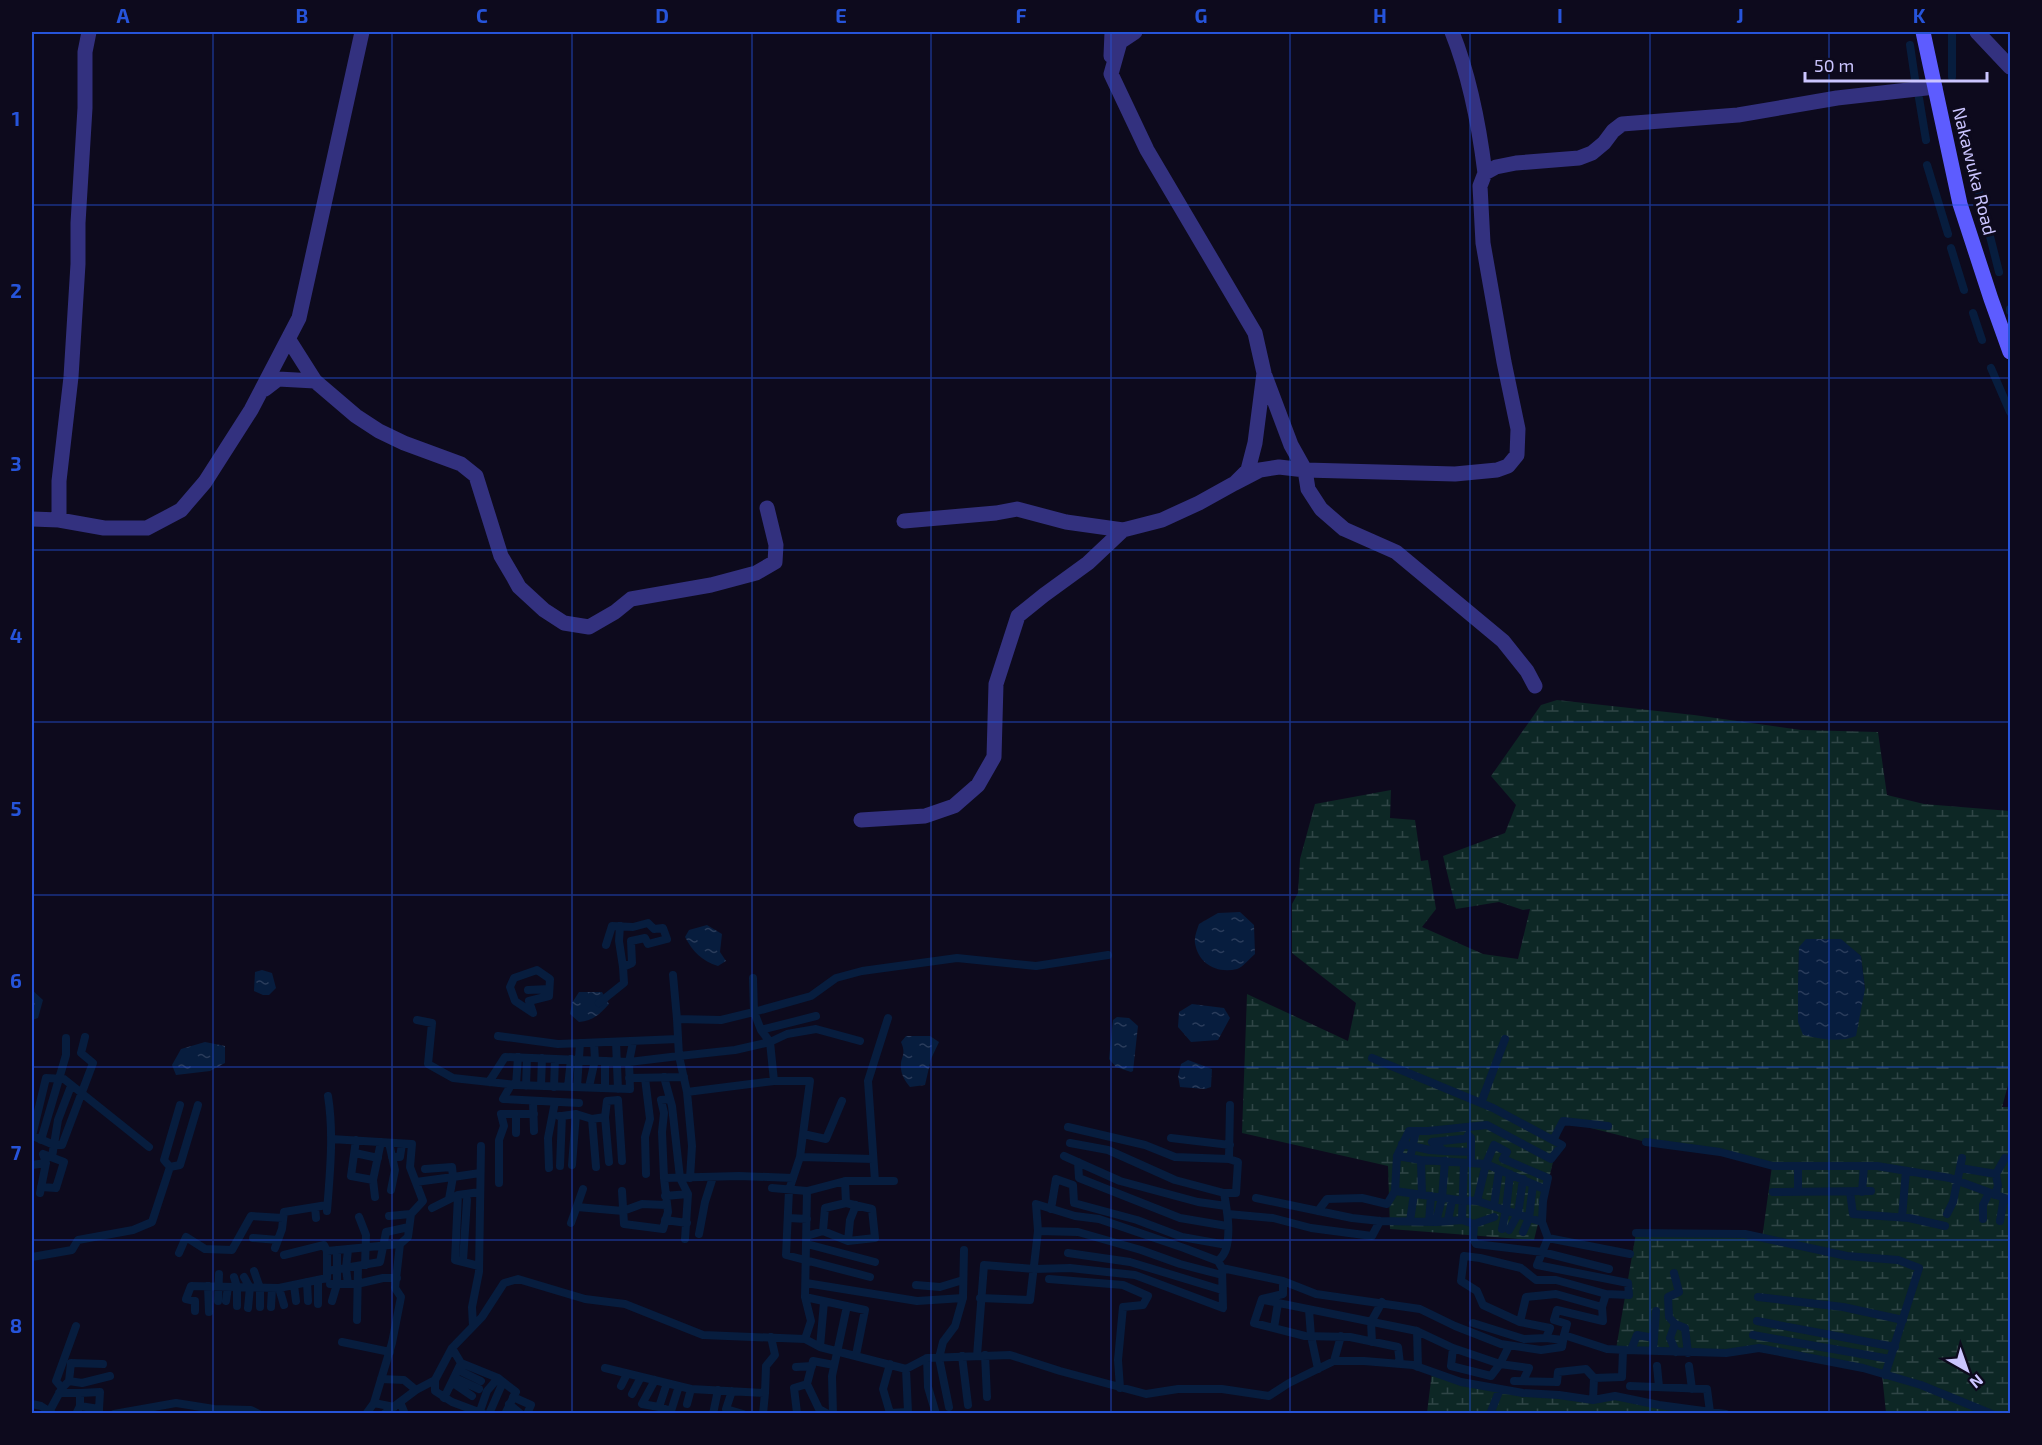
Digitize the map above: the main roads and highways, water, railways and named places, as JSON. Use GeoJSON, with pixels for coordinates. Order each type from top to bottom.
{"type":"FeatureCollection","features":[{"type":"Feature","properties":{"kind":"main road","name":"Nakawuka Road"},"geometry":{"type":"LineString","coordinates":[[1923,32],[1960,204],[2010,352]]}},
{"type":"Feature","properties":{"kind":"water"},"geometry":{"type":"Polygon","coordinates":[[[1240,912],[1254,925],[1255,954],[1237,969],[1222,970],[1209,965],[1200,956],[1195,943],[1199,924],[1218,913],[1240,912]]]}},
{"type":"Feature","properties":{"kind":"water"},"geometry":{"type":"Polygon","coordinates":[[[707,925],[722,934],[720,952],[726,961],[718,966],[698,955],[685,937],[689,930],[707,925]]]}},
{"type":"Feature","properties":{"kind":"water"},"geometry":{"type":"Polygon","coordinates":[[[1806,939],[1841,939],[1861,956],[1865,989],[1856,1036],[1837,1040],[1803,1035],[1798,1022],[1799,947],[1806,939]]]}},
{"type":"Feature","properties":{"kind":"water"},"geometry":{"type":"Polygon","coordinates":[[[262,970],[272,973],[276,988],[269,995],[254,991],[255,972],[262,970]]]}},
{"type":"Feature","properties":{"kind":"water"},"geometry":{"type":"Polygon","coordinates":[[[32,990],[43,1000],[38,1018],[32,1020],[32,990]]]}},
{"type":"Feature","properties":{"kind":"water"},"geometry":{"type":"Polygon","coordinates":[[[579,992],[602,992],[609,1004],[596,1016],[579,1022],[570,1014],[572,1003],[579,992]]]}},
{"type":"Feature","properties":{"kind":"water"},"geometry":{"type":"Polygon","coordinates":[[[1192,1004],[1224,1008],[1230,1018],[1218,1040],[1191,1042],[1178,1027],[1179,1012],[1192,1004]]]}},
{"type":"Feature","properties":{"kind":"water"},"geometry":{"type":"Polygon","coordinates":[[[1117,1017],[1129,1018],[1138,1026],[1133,1071],[1131,1072],[1116,1067],[1109,1059],[1113,1020],[1117,1017]]]}},
{"type":"Feature","properties":{"kind":"water"},"geometry":{"type":"Polygon","coordinates":[[[906,1036],[930,1036],[939,1042],[931,1059],[925,1085],[910,1087],[901,1071],[903,1050],[901,1042],[906,1036]]]}},
{"type":"Feature","properties":{"kind":"water"},"geometry":{"type":"Polygon","coordinates":[[[205,1042],[225,1046],[225,1063],[210,1071],[176,1075],[172,1065],[181,1049],[205,1042]]]}},
{"type":"Feature","properties":{"kind":"water"},"geometry":{"type":"Polygon","coordinates":[[[1188,1060],[1212,1069],[1211,1087],[1205,1089],[1180,1087],[1178,1076],[1181,1064],[1188,1060]]]}},
{"type":"Feature","properties":{"kind":"waterway"},"geometry":{"type":"LineString","coordinates":[[1952,32],[1952,77]]}},
{"type":"Feature","properties":{"kind":"waterway"},"geometry":{"type":"LineString","coordinates":[[1910,45],[1915,79]]}},
{"type":"Feature","properties":{"kind":"waterway"},"geometry":{"type":"LineString","coordinates":[[1919,98],[1926,140]]}},
{"type":"Feature","properties":{"kind":"waterway"},"geometry":{"type":"LineString","coordinates":[[1969,153],[1999,272]]}},
{"type":"Feature","properties":{"kind":"waterway"},"geometry":{"type":"LineString","coordinates":[[1927,165],[1948,234]]}},
{"type":"Feature","properties":{"kind":"waterway"},"geometry":{"type":"LineString","coordinates":[[1951,248],[1964,290]]}},
{"type":"Feature","properties":{"kind":"waterway"},"geometry":{"type":"LineString","coordinates":[[1973,313],[1982,340]]}},
{"type":"Feature","properties":{"kind":"waterway"},"geometry":{"type":"LineString","coordinates":[[1991,368],[2010,412]]}},
{"type":"Feature","properties":{"kind":"waterway"},"geometry":{"type":"LineString","coordinates":[[599,1003],[624,983],[623,967],[632,963],[631,941],[645,938],[648,944],[667,939],[663,928],[654,929],[648,923],[633,927],[612,926],[606,945]]}},
{"type":"Feature","properties":{"kind":"waterway"},"geometry":{"type":"LineString","coordinates":[[620,926],[619,941],[623,967]]}},
{"type":"Feature","properties":{"kind":"waterway"},"geometry":{"type":"LineString","coordinates":[[761,1030],[754,1012],[811,996],[836,978],[862,971],[957,958],[1036,966],[1108,955]]}},
{"type":"Feature","properties":{"kind":"waterway"},"geometry":{"type":"LineString","coordinates":[[537,970],[550,979],[549,996],[529,1001],[533,1013],[515,1001],[510,987],[514,978],[537,970]]}},
{"type":"Feature","properties":{"kind":"waterway"},"geometry":{"type":"LineString","coordinates":[[673,975],[677,1019],[721,1020],[754,1012],[753,978]]}},
{"type":"Feature","properties":{"kind":"waterway"},"geometry":{"type":"LineString","coordinates":[[528,990],[549,989]]}},
{"type":"Feature","properties":{"kind":"waterway"},"geometry":{"type":"LineString","coordinates":[[677,1019],[679,1056],[735,1050],[770,1042],[761,1030],[816,1016]]}},
{"type":"Feature","properties":{"kind":"waterway"},"geometry":{"type":"LineString","coordinates":[[875,1181],[868,1081],[888,1018]]}},
{"type":"Feature","properties":{"kind":"waterway"},"geometry":{"type":"LineString","coordinates":[[417,1020],[432,1023],[428,1064],[453,1078],[516,1085],[630,1089],[629,1062],[633,1042]]}},
{"type":"Feature","properties":{"kind":"waterway"},"geometry":{"type":"LineString","coordinates":[[860,1041],[816,1029],[787,1034],[770,1042],[774,1081],[810,1081],[800,1157],[789,1190],[786,1255],[870,1277]]}},
{"type":"Feature","properties":{"kind":"waterway"},"geometry":{"type":"LineString","coordinates":[[498,1036],[558,1044],[678,1039]]}},
{"type":"Feature","properties":{"kind":"waterway"},"geometry":{"type":"LineString","coordinates":[[33,1136],[54,1145],[62,1145],[93,1063],[81,1053],[85,1037]]}},
{"type":"Feature","properties":{"kind":"waterway"},"geometry":{"type":"LineString","coordinates":[[41,1140],[66,1055],[66,1038]]}},
{"type":"Feature","properties":{"kind":"waterway"},"geometry":{"type":"LineString","coordinates":[[1481,1103],[1505,1039]]}},
{"type":"Feature","properties":{"kind":"waterway"},"geometry":{"type":"LineString","coordinates":[[616,1042],[618,1089]]}},
{"type":"Feature","properties":{"kind":"waterway"},"geometry":{"type":"LineString","coordinates":[[577,1087],[580,1043]]}},
{"type":"Feature","properties":{"kind":"waterway"},"geometry":{"type":"LineString","coordinates":[[589,1087],[595,1060],[594,1043]]}},
{"type":"Feature","properties":{"kind":"waterway"},"geometry":{"type":"LineString","coordinates":[[489,1082],[505,1057],[629,1062],[679,1056],[687,1092],[774,1081]]}},
{"type":"Feature","properties":{"kind":"waterway"},"geometry":{"type":"LineString","coordinates":[[516,1085],[518,1057]]}},
{"type":"Feature","properties":{"kind":"waterway"},"geometry":{"type":"LineString","coordinates":[[526,1086],[527,1058]]}},
{"type":"Feature","properties":{"kind":"waterway"},"geometry":{"type":"LineString","coordinates":[[541,1086],[542,1058]]}},
{"type":"Feature","properties":{"kind":"waterway"},"geometry":{"type":"LineString","coordinates":[[1372,1058],[1493,1108],[1562,1145],[1551,1159],[1487,1125],[1409,1131],[1397,1156]]}},
{"type":"Feature","properties":{"kind":"waterway"},"geometry":{"type":"LineString","coordinates":[[554,1087],[555,1059]]}},
{"type":"Feature","properties":{"kind":"waterway"},"geometry":{"type":"LineString","coordinates":[[568,1087],[571,1059]]}},
{"type":"Feature","properties":{"kind":"waterway"},"geometry":{"type":"LineString","coordinates":[[605,1061],[605,1088]]}},
{"type":"Feature","properties":{"kind":"waterway"},"geometry":{"type":"LineString","coordinates":[[664,1077],[672,1106],[680,1178],[688,1194],[685,1239]]}},
{"type":"Feature","properties":{"kind":"waterway"},"geometry":{"type":"LineString","coordinates":[[629,1078],[684,1077]]}},
{"type":"Feature","properties":{"kind":"waterway"},"geometry":{"type":"LineString","coordinates":[[32,1136],[46,1078],[64,1079],[149,1147]]}},
{"type":"Feature","properties":{"kind":"waterway"},"geometry":{"type":"LineString","coordinates":[[645,1078],[650,1119],[645,1137],[646,1174]]}},
{"type":"Feature","properties":{"kind":"waterway"},"geometry":{"type":"LineString","coordinates":[[511,1085],[503,1099],[579,1103]]}},
{"type":"Feature","properties":{"kind":"waterway"},"geometry":{"type":"LineString","coordinates":[[52,1157],[58,1120],[71,1086]]}},
{"type":"Feature","properties":{"kind":"waterway"},"geometry":{"type":"LineString","coordinates":[[687,1092],[692,1146],[690,1178]]}},
{"type":"Feature","properties":{"kind":"waterway"},"geometry":{"type":"LineString","coordinates":[[327,1211],[331,1139],[328,1096]]}},
{"type":"Feature","properties":{"kind":"waterway"},"geometry":{"type":"LineString","coordinates":[[664,1178],[662,1132],[664,1113],[661,1100],[670,1099]]}},
{"type":"Feature","properties":{"kind":"waterway"},"geometry":{"type":"LineString","coordinates":[[605,1117],[607,1101],[618,1100],[622,1161]]}},
{"type":"Feature","properties":{"kind":"waterway"},"geometry":{"type":"LineString","coordinates":[[533,1101],[534,1131]]}},
{"type":"Feature","properties":{"kind":"waterway"},"geometry":{"type":"LineString","coordinates":[[803,1134],[826,1139],[842,1101]]}},
{"type":"Feature","properties":{"kind":"waterway"},"geometry":{"type":"LineString","coordinates":[[549,1168],[548,1138],[555,1102]]}},
{"type":"Feature","properties":{"kind":"waterway"},"geometry":{"type":"LineString","coordinates":[[170,1167],[164,1160],[180,1105]]}},
{"type":"Feature","properties":{"kind":"waterway"},"geometry":{"type":"LineString","coordinates":[[32,1257],[72,1250],[78,1240],[133,1230],[152,1222],[170,1167],[180,1165],[198,1105]]}},
{"type":"Feature","properties":{"kind":"waterway"},"geometry":{"type":"LineString","coordinates":[[977,1356],[984,1265],[1034,1269],[1070,1268],[1135,1275],[1223,1308],[1222,1268],[1218,1261],[1225,1251],[1228,1235],[1224,1193],[1236,1193],[1238,1162],[1229,1159],[1230,1105]]}},
{"type":"Feature","properties":{"kind":"waterway"},"geometry":{"type":"LineString","coordinates":[[499,1183],[499,1140],[504,1126],[501,1114],[534,1114]]}},
{"type":"Feature","properties":{"kind":"waterway"},"geometry":{"type":"LineString","coordinates":[[516,1114],[516,1133]]}},
{"type":"Feature","properties":{"kind":"waterway"},"geometry":{"type":"LineString","coordinates":[[576,1114],[592,1119],[596,1167]]}},
{"type":"Feature","properties":{"kind":"waterway"},"geometry":{"type":"LineString","coordinates":[[562,1116],[576,1114],[572,1165]]}},
{"type":"Feature","properties":{"kind":"waterway"},"geometry":{"type":"LineString","coordinates":[[559,1116],[562,1116],[560,1166]]}},
{"type":"Feature","properties":{"kind":"waterway"},"geometry":{"type":"LineString","coordinates":[[592,1119],[605,1117],[609,1162]]}},
{"type":"Feature","properties":{"kind":"waterway"},"geometry":{"type":"LineString","coordinates":[[1553,1140],[1563,1121],[1608,1126]]}},
{"type":"Feature","properties":{"kind":"waterway"},"geometry":{"type":"LineString","coordinates":[[1068,1127],[1145,1145],[1175,1157],[1229,1159]]}},
{"type":"Feature","properties":{"kind":"waterway"},"geometry":{"type":"LineString","coordinates":[[1410,1158],[1416,1131]]}},
{"type":"Feature","properties":{"kind":"waterway"},"geometry":{"type":"LineString","coordinates":[[1468,1135],[1471,1138],[1471,1163]]}},
{"type":"Feature","properties":{"kind":"waterway"},"geometry":{"type":"LineString","coordinates":[[1171,1138],[1230,1145]]}},
{"type":"Feature","properties":{"kind":"waterway"},"geometry":{"type":"LineString","coordinates":[[1402,1144],[1444,1151],[1432,1142],[1471,1138]]}},
{"type":"Feature","properties":{"kind":"waterway"},"geometry":{"type":"LineString","coordinates":[[331,1139],[412,1144],[410,1167],[423,1201],[411,1214],[408,1237],[400,1244],[395,1288],[401,1297],[392,1343],[374,1403],[366,1414]]}},
{"type":"Feature","properties":{"kind":"waterway"},"geometry":{"type":"LineString","coordinates":[[356,1140],[351,1176],[373,1180],[381,1142]]}},
{"type":"Feature","properties":{"kind":"waterway"},"geometry":{"type":"LineString","coordinates":[[1646,1142],[1720,1152],[1773,1166],[1877,1166],[1950,1178],[2010,1200]]}},
{"type":"Feature","properties":{"kind":"waterway"},"geometry":{"type":"LineString","coordinates":[[389,1143],[395,1170],[391,1190]]}},
{"type":"Feature","properties":{"kind":"waterway"},"geometry":{"type":"LineString","coordinates":[[1070,1143],[1108,1150],[1175,1180],[1224,1193]]}},
{"type":"Feature","properties":{"kind":"waterway"},"geometry":{"type":"LineString","coordinates":[[392,1157],[400,1157],[402,1144]]}},
{"type":"Feature","properties":{"kind":"waterway"},"geometry":{"type":"LineString","coordinates":[[1318,1211],[1327,1199],[1362,1198],[1387,1204],[1395,1191],[1397,1156],[1421,1160],[1486,1164],[1494,1145],[1507,1152],[1503,1159],[1548,1178],[1543,1201],[1542,1222]]}},
{"type":"Feature","properties":{"kind":"waterway"},"geometry":{"type":"LineString","coordinates":[[473,1326],[472,1307],[479,1272],[481,1146]]}},
{"type":"Feature","properties":{"kind":"waterway"},"geometry":{"type":"LineString","coordinates":[[1444,1151],[1471,1152]]}},
{"type":"Feature","properties":{"kind":"waterway"},"geometry":{"type":"LineString","coordinates":[[355,1153],[378,1158]]}},
{"type":"Feature","properties":{"kind":"waterway"},"geometry":{"type":"LineString","coordinates":[[41,1187],[56,1188],[64,1162],[43,1154],[46,1163]]}},
{"type":"Feature","properties":{"kind":"waterway"},"geometry":{"type":"LineString","coordinates":[[1064,1156],[1120,1181],[1198,1202],[1226,1206]]}},
{"type":"Feature","properties":{"kind":"waterway"},"geometry":{"type":"LineString","coordinates":[[800,1157],[873,1159]]}},
{"type":"Feature","properties":{"kind":"waterway"},"geometry":{"type":"LineString","coordinates":[[1947,1214],[1953,1202],[1962,1158]]}},
{"type":"Feature","properties":{"kind":"waterway"},"geometry":{"type":"LineString","coordinates":[[1995,1195],[1998,1186],[1996,1174],[2005,1158]]}},
{"type":"Feature","properties":{"kind":"waterway"},"geometry":{"type":"LineString","coordinates":[[1421,1160],[1422,1195]]}},
{"type":"Feature","properties":{"kind":"waterway"},"geometry":{"type":"LineString","coordinates":[[1436,1222],[1442,1198],[1445,1161]]}},
{"type":"Feature","properties":{"kind":"waterway"},"geometry":{"type":"LineString","coordinates":[[1078,1162],[1079,1178],[1180,1218],[1227,1226]]}},
{"type":"Feature","properties":{"kind":"waterway"},"geometry":{"type":"LineString","coordinates":[[32,1165],[46,1163],[40,1193]]}},
{"type":"Feature","properties":{"kind":"waterway"},"geometry":{"type":"LineString","coordinates":[[1462,1220],[1464,1163]]}},
{"type":"Feature","properties":{"kind":"waterway"},"geometry":{"type":"LineString","coordinates":[[1542,1188],[1486,1164],[1477,1201],[1542,1222],[1548,1238]]}},
{"type":"Feature","properties":{"kind":"waterway"},"geometry":{"type":"LineString","coordinates":[[1798,1166],[1798,1192]]}},
{"type":"Feature","properties":{"kind":"waterway"},"geometry":{"type":"LineString","coordinates":[[1862,1192],[1864,1166]]}},
{"type":"Feature","properties":{"kind":"waterway"},"geometry":{"type":"LineString","coordinates":[[416,1182],[453,1177],[452,1167],[425,1169]]}},
{"type":"Feature","properties":{"kind":"waterway"},"geometry":{"type":"LineString","coordinates":[[1960,1168],[1996,1174]]}},
{"type":"Feature","properties":{"kind":"waterway"},"geometry":{"type":"LineString","coordinates":[[1494,1206],[1499,1170]]}},
{"type":"Feature","properties":{"kind":"waterway"},"geometry":{"type":"LineString","coordinates":[[1902,1217],[1906,1171]]}},
{"type":"Feature","properties":{"kind":"waterway"},"geometry":{"type":"LineString","coordinates":[[449,1199],[453,1177],[480,1173]]}},
{"type":"Feature","properties":{"kind":"waterway"},"geometry":{"type":"LineString","coordinates":[[1502,1229],[1510,1174]]}},
{"type":"Feature","properties":{"kind":"waterway"},"geometry":{"type":"LineString","coordinates":[[622,1191],[624,1224],[663,1229],[668,1212],[664,1178],[739,1176],[793,1178]]}},
{"type":"Feature","properties":{"kind":"waterway"},"geometry":{"type":"LineString","coordinates":[[699,1234],[705,1202],[713,1177]]}},
{"type":"Feature","properties":{"kind":"waterway"},"geometry":{"type":"LineString","coordinates":[[1051,1209],[1056,1179],[1073,1185],[1074,1203],[1137,1220],[1182,1237],[1227,1245]]}},
{"type":"Feature","properties":{"kind":"waterway"},"geometry":{"type":"LineString","coordinates":[[1509,1230],[1518,1214],[1523,1179]]}},
{"type":"Feature","properties":{"kind":"waterway"},"geometry":{"type":"LineString","coordinates":[[373,1180],[375,1197]]}},
{"type":"Feature","properties":{"kind":"waterway"},"geometry":{"type":"LineString","coordinates":[[845,1181],[894,1181]]}},
{"type":"Feature","properties":{"kind":"waterway"},"geometry":{"type":"LineString","coordinates":[[772,1188],[807,1191],[845,1181],[846,1203],[872,1209],[875,1238],[848,1241],[823,1231],[807,1236]]}},
{"type":"Feature","properties":{"kind":"waterway"},"geometry":{"type":"LineString","coordinates":[[1523,1232],[1529,1218],[1533,1184]]}},
{"type":"Feature","properties":{"kind":"waterway"},"geometry":{"type":"LineString","coordinates":[[571,1223],[583,1189]]}},
{"type":"Feature","properties":{"kind":"waterway"},"geometry":{"type":"LineString","coordinates":[[805,1297],[807,1191]]}},
{"type":"Feature","properties":{"kind":"waterway"},"geometry":{"type":"LineString","coordinates":[[1395,1191],[1477,1201]]}},
{"type":"Feature","properties":{"kind":"waterway"},"geometry":{"type":"LineString","coordinates":[[1773,1192],[1871,1191]]}},
{"type":"Feature","properties":{"kind":"waterway"},"geometry":{"type":"LineString","coordinates":[[432,1208],[458,1195],[480,1192]]}},
{"type":"Feature","properties":{"kind":"waterway"},"geometry":{"type":"LineString","coordinates":[[1850,1192],[1853,1214],[1909,1218],[1945,1226]]}},
{"type":"Feature","properties":{"kind":"waterway"},"geometry":{"type":"LineString","coordinates":[[1983,1219],[1983,1205],[1989,1193]]}},
{"type":"Feature","properties":{"kind":"waterway"},"geometry":{"type":"LineString","coordinates":[[665,1196],[688,1194]]}},
{"type":"Feature","properties":{"kind":"waterway"},"geometry":{"type":"LineString","coordinates":[[1410,1221],[1414,1194]]}},
{"type":"Feature","properties":{"kind":"waterway"},"geometry":{"type":"LineString","coordinates":[[458,1195],[455,1260],[479,1266]]}},
{"type":"Feature","properties":{"kind":"waterway"},"geometry":{"type":"LineString","coordinates":[[1429,1222],[1431,1196]]}},
{"type":"Feature","properties":{"kind":"waterway"},"geometry":{"type":"LineString","coordinates":[[1256,1198],[1352,1218],[1380,1221],[1462,1220],[1474,1224],[1473,1239],[1476,1244],[1542,1252],[1609,1269]]}},
{"type":"Feature","properties":{"kind":"waterway"},"geometry":{"type":"LineString","coordinates":[[2000,1221],[2004,1198]]}},
{"type":"Feature","properties":{"kind":"waterway"},"geometry":{"type":"LineString","coordinates":[[463,1261],[467,1200]]}},
{"type":"Feature","properties":{"kind":"waterway"},"geometry":{"type":"LineString","coordinates":[[1448,1220],[1452,1200]]}},
{"type":"Feature","properties":{"kind":"waterway"},"geometry":{"type":"LineString","coordinates":[[823,1231],[825,1208],[846,1203]]}},
{"type":"Feature","properties":{"kind":"waterway"},"geometry":{"type":"LineString","coordinates":[[577,1207],[623,1211],[642,1204],[666,1205]]}},
{"type":"Feature","properties":{"kind":"waterway"},"geometry":{"type":"LineString","coordinates":[[980,1298],[1030,1300],[1038,1231],[1036,1204],[1075,1216],[1099,1219],[1218,1261],[1222,1268],[1283,1281],[1316,1294],[1420,1309],[1501,1344],[1541,1350],[1562,1347],[1564,1335],[1607,1349],[1726,1353],[1759,1348],[1863,1368],[1921,1385],[1992,1414]]}},
{"type":"Feature","properties":{"kind":"waterway"},"geometry":{"type":"LineString","coordinates":[[275,1248],[282,1229],[284,1212],[327,1205]]}},
{"type":"Feature","properties":{"kind":"waterway"},"geometry":{"type":"LineString","coordinates":[[848,1241],[850,1220],[856,1205]]}},
{"type":"Feature","properties":{"kind":"waterway"},"geometry":{"type":"LineString","coordinates":[[315,1207],[316,1218]]}},
{"type":"Feature","properties":{"kind":"waterway"},"geometry":{"type":"LineString","coordinates":[[389,1216],[411,1214]]}},
{"type":"Feature","properties":{"kind":"waterway"},"geometry":{"type":"LineString","coordinates":[[1228,1214],[1273,1218],[1311,1228],[1372,1236],[1380,1221]]}},
{"type":"Feature","properties":{"kind":"waterway"},"geometry":{"type":"LineString","coordinates":[[179,1253],[186,1237],[205,1249],[232,1250],[251,1216],[283,1218]]}},
{"type":"Feature","properties":{"kind":"waterway"},"geometry":{"type":"LineString","coordinates":[[359,1217],[366,1235],[365,1265]]}},
{"type":"Feature","properties":{"kind":"waterway"},"geometry":{"type":"LineString","coordinates":[[1474,1224],[1494,1217]]}},
{"type":"Feature","properties":{"kind":"waterway"},"geometry":{"type":"LineString","coordinates":[[789,1218],[807,1219]]}},
{"type":"Feature","properties":{"kind":"waterway"},"geometry":{"type":"LineString","coordinates":[[665,1220],[687,1223]]}},
{"type":"Feature","properties":{"kind":"waterway"},"geometry":{"type":"LineString","coordinates":[[327,1271],[380,1262],[386,1232],[409,1227]]}},
{"type":"Feature","properties":{"kind":"waterway"},"geometry":{"type":"LineString","coordinates":[[1038,1231],[1078,1232],[1222,1275]]}},
{"type":"Feature","properties":{"kind":"waterway"},"geometry":{"type":"LineString","coordinates":[[1636,1233],[1745,1234],[1847,1256],[1898,1260],[1919,1268],[1885,1375]]}},
{"type":"Feature","properties":{"kind":"waterway"},"geometry":{"type":"LineString","coordinates":[[253,1238],[278,1240]]}},
{"type":"Feature","properties":{"kind":"waterway"},"geometry":{"type":"LineString","coordinates":[[1563,1340],[1546,1338],[1550,1328],[1520,1322],[1483,1305],[1477,1291],[1461,1281],[1464,1256],[1521,1268],[1536,1280],[1556,1280],[1606,1294],[1629,1295],[1628,1283],[1537,1265],[1548,1238],[1630,1254]]}},
{"type":"Feature","properties":{"kind":"waterway"},"geometry":{"type":"LineString","coordinates":[[327,1251],[400,1244]]}},
{"type":"Feature","properties":{"kind":"waterway"},"geometry":{"type":"LineString","coordinates":[[807,1244],[875,1262]]}},
{"type":"Feature","properties":{"kind":"waterway"},"geometry":{"type":"LineString","coordinates":[[195,1311],[195,1301],[186,1299],[191,1286],[279,1288],[327,1278],[327,1251],[324,1245],[284,1255]]}},
{"type":"Feature","properties":{"kind":"waterway"},"geometry":{"type":"LineString","coordinates":[[332,1301],[337,1284],[337,1250]]}},
{"type":"Feature","properties":{"kind":"waterway"},"geometry":{"type":"LineString","coordinates":[[348,1250],[346,1268],[348,1284]]}},
{"type":"Feature","properties":{"kind":"waterway"},"geometry":{"type":"LineString","coordinates":[[949,1407],[939,1358],[943,1342],[955,1326],[963,1298],[964,1250]]}},
{"type":"Feature","properties":{"kind":"waterway"},"geometry":{"type":"LineString","coordinates":[[1068,1253],[1130,1262],[1222,1290]]}},
{"type":"Feature","properties":{"kind":"waterway"},"geometry":{"type":"LineString","coordinates":[[357,1320],[358,1266]]}},
{"type":"Feature","properties":{"kind":"waterway"},"geometry":{"type":"LineString","coordinates":[[254,1271],[260,1288],[260,1307]]}},
{"type":"Feature","properties":{"kind":"waterway"},"geometry":{"type":"LineString","coordinates":[[1674,1273],[1679,1292],[1668,1297],[1669,1317],[1675,1324],[1670,1338],[1676,1352]]}},
{"type":"Feature","properties":{"kind":"waterway"},"geometry":{"type":"LineString","coordinates":[[218,1301],[219,1274]]}},
{"type":"Feature","properties":{"kind":"waterway"},"geometry":{"type":"LineString","coordinates":[[234,1277],[237,1287],[237,1306]]}},
{"type":"Feature","properties":{"kind":"waterway"},"geometry":{"type":"LineString","coordinates":[[244,1277],[250,1288]]}},
{"type":"Feature","properties":{"kind":"waterway"},"geometry":{"type":"LineString","coordinates":[[330,1284],[357,1284],[383,1278],[397,1278]]}},
{"type":"Feature","properties":{"kind":"waterway"},"geometry":{"type":"LineString","coordinates":[[384,1414],[416,1390],[435,1380],[452,1348],[482,1317],[504,1283],[518,1279],[585,1299],[625,1304],[703,1335],[805,1339],[820,1347],[906,1369],[927,1358],[1010,1355],[1146,1394],[1178,1389],[1222,1389],[1269,1396],[1289,1383],[1334,1361],[1364,1361],[1413,1365],[1461,1382],[1523,1393],[1593,1400],[1615,1396],[1659,1405],[1726,1414]]}},
{"type":"Feature","properties":{"kind":"waterway"},"geometry":{"type":"LineString","coordinates":[[1049,1279],[1123,1285],[1148,1296],[1143,1305],[1123,1307],[1118,1360],[1120,1388]]}},
{"type":"Feature","properties":{"kind":"waterway"},"geometry":{"type":"LineString","coordinates":[[318,1280],[318,1304]]}},
{"type":"Feature","properties":{"kind":"waterway"},"geometry":{"type":"LineString","coordinates":[[916,1285],[940,1287],[963,1280]]}},
{"type":"Feature","properties":{"kind":"waterway"},"geometry":{"type":"LineString","coordinates":[[1283,1281],[1283,1294],[1262,1299],[1254,1323],[1305,1336],[1350,1337],[1398,1347],[1400,1364]]}},
{"type":"Feature","properties":{"kind":"waterway"},"geometry":{"type":"LineString","coordinates":[[307,1282],[308,1301]]}},
{"type":"Feature","properties":{"kind":"waterway"},"geometry":{"type":"LineString","coordinates":[[806,1283],[917,1301],[963,1298]]}},
{"type":"Feature","properties":{"kind":"waterway"},"geometry":{"type":"LineString","coordinates":[[294,1285],[296,1301]]}},
{"type":"Feature","properties":{"kind":"waterway"},"geometry":{"type":"LineString","coordinates":[[208,1286],[209,1312]]}},
{"type":"Feature","properties":{"kind":"waterway"},"geometry":{"type":"LineString","coordinates":[[226,1301],[228,1287]]}},
{"type":"Feature","properties":{"kind":"waterway"},"geometry":{"type":"LineString","coordinates":[[248,1308],[250,1287]]}},
{"type":"Feature","properties":{"kind":"waterway"},"geometry":{"type":"LineString","coordinates":[[271,1307],[272,1288]]}},
{"type":"Feature","properties":{"kind":"waterway"},"geometry":{"type":"LineString","coordinates":[[279,1288],[284,1305]]}},
{"type":"Feature","properties":{"kind":"waterway"},"geometry":{"type":"LineString","coordinates":[[1520,1322],[1526,1297],[1556,1294],[1602,1307]]}},
{"type":"Feature","properties":{"kind":"waterway"},"geometry":{"type":"LineString","coordinates":[[1564,1335],[1567,1324],[1554,1320],[1557,1310],[1603,1321],[1602,1307],[1606,1294]]}},
{"type":"Feature","properties":{"kind":"waterway"},"geometry":{"type":"LineString","coordinates":[[805,1339],[811,1321],[805,1297],[865,1310],[856,1355]]}},
{"type":"Feature","properties":{"kind":"waterway"},"geometry":{"type":"LineString","coordinates":[[1758,1297],[1843,1307],[1903,1320]]}},
{"type":"Feature","properties":{"kind":"waterway"},"geometry":{"type":"LineString","coordinates":[[1264,1300],[1417,1331],[1418,1367]]}},
{"type":"Feature","properties":{"kind":"waterway"},"geometry":{"type":"LineString","coordinates":[[820,1347],[824,1302]]}},
{"type":"Feature","properties":{"kind":"waterway"},"geometry":{"type":"LineString","coordinates":[[1372,1342],[1371,1322],[1382,1302]]}},
{"type":"Feature","properties":{"kind":"waterway"},"geometry":{"type":"LineString","coordinates":[[1274,1328],[1278,1303]]}},
{"type":"Feature","properties":{"kind":"waterway"},"geometry":{"type":"LineString","coordinates":[[833,1414],[832,1376],[847,1306]]}},
{"type":"Feature","properties":{"kind":"waterway"},"geometry":{"type":"LineString","coordinates":[[1309,1310],[1311,1336],[1318,1369]]}},
{"type":"Feature","properties":{"kind":"waterway"},"geometry":{"type":"LineString","coordinates":[[1654,1338],[1656,1311]]}},
{"type":"Feature","properties":{"kind":"waterway"},"geometry":{"type":"LineString","coordinates":[[1757,1321],[1895,1347]]}},
{"type":"Feature","properties":{"kind":"waterway"},"geometry":{"type":"LineString","coordinates":[[1473,1323],[1524,1339],[1546,1338]]}},
{"type":"Feature","properties":{"kind":"waterway"},"geometry":{"type":"LineString","coordinates":[[1675,1324],[1685,1328],[1688,1353]]}},
{"type":"Feature","properties":{"kind":"waterway"},"geometry":{"type":"LineString","coordinates":[[48,1414],[62,1388],[56,1381],[76,1326]]}},
{"type":"Feature","properties":{"kind":"waterway"},"geometry":{"type":"LineString","coordinates":[[1417,1331],[1453,1348],[1451,1366],[1491,1376],[1500,1364],[1529,1368],[1523,1381]]}},
{"type":"Feature","properties":{"kind":"waterway"},"geometry":{"type":"LineString","coordinates":[[1631,1350],[1637,1335],[1654,1338],[1653,1351]]}},
{"type":"Feature","properties":{"kind":"waterway"},"geometry":{"type":"LineString","coordinates":[[1753,1335],[1890,1359]]}},
{"type":"Feature","properties":{"kind":"waterway"},"geometry":{"type":"LineString","coordinates":[[1334,1361],[1341,1336]]}},
{"type":"Feature","properties":{"kind":"waterway"},"geometry":{"type":"LineString","coordinates":[[691,1389],[765,1393],[766,1366],[775,1355],[771,1337]]}},
{"type":"Feature","properties":{"kind":"waterway"},"geometry":{"type":"LineString","coordinates":[[342,1342],[390,1352]]}},
{"type":"Feature","properties":{"kind":"waterway"},"geometry":{"type":"LineString","coordinates":[[1453,1348],[1500,1364],[1509,1346]]}},
{"type":"Feature","properties":{"kind":"waterway"},"geometry":{"type":"LineString","coordinates":[[452,1348],[461,1363],[498,1378],[516,1392],[513,1397],[531,1405],[527,1414]]}},
{"type":"Feature","properties":{"kind":"waterway"},"geometry":{"type":"LineString","coordinates":[[1594,1378],[1622,1377],[1623,1350],[1626,1350]]}},
{"type":"Feature","properties":{"kind":"waterway"},"geometry":{"type":"LineString","coordinates":[[985,1355],[987,1397]]}},
{"type":"Feature","properties":{"kind":"waterway"},"geometry":{"type":"LineString","coordinates":[[962,1356],[968,1405]]}},
{"type":"Feature","properties":{"kind":"waterway"},"geometry":{"type":"LineString","coordinates":[[927,1358],[928,1387],[936,1414]]}},
{"type":"Feature","properties":{"kind":"waterway"},"geometry":{"type":"LineString","coordinates":[[828,1414],[819,1409],[807,1384],[813,1361],[834,1365]]}},
{"type":"Feature","properties":{"kind":"waterway"},"geometry":{"type":"LineString","coordinates":[[62,1388],[69,1381],[71,1363],[103,1364]]}},
{"type":"Feature","properties":{"kind":"waterway"},"geometry":{"type":"LineString","coordinates":[[444,1398],[461,1363]]}},
{"type":"Feature","properties":{"kind":"waterway"},"geometry":{"type":"LineString","coordinates":[[890,1364],[883,1389],[890,1413],[908,1412],[906,1369]]}},
{"type":"Feature","properties":{"kind":"waterway"},"geometry":{"type":"LineString","coordinates":[[796,1367],[812,1366]]}},
{"type":"Feature","properties":{"kind":"waterway"},"geometry":{"type":"LineString","coordinates":[[1657,1366],[1659,1387]]}},
{"type":"Feature","properties":{"kind":"waterway"},"geometry":{"type":"LineString","coordinates":[[1689,1366],[1692,1389]]}},
{"type":"Feature","properties":{"kind":"waterway"},"geometry":{"type":"LineString","coordinates":[[605,1368],[691,1389],[687,1404]]}},
{"type":"Feature","properties":{"kind":"waterway"},"geometry":{"type":"LineString","coordinates":[[1514,1381],[1557,1382],[1558,1372],[1586,1369],[1594,1378],[1593,1400]]}},
{"type":"Feature","properties":{"kind":"waterway"},"geometry":{"type":"LineString","coordinates":[[458,1370],[481,1381]]}},
{"type":"Feature","properties":{"kind":"waterway"},"geometry":{"type":"LineString","coordinates":[[621,1386],[627,1374]]}},
{"type":"Feature","properties":{"kind":"waterway"},"geometry":{"type":"LineString","coordinates":[[69,1381],[82,1383],[110,1376]]}},
{"type":"Feature","properties":{"kind":"waterway"},"geometry":{"type":"LineString","coordinates":[[632,1394],[641,1377]]}},
{"type":"Feature","properties":{"kind":"waterway"},"geometry":{"type":"LineString","coordinates":[[455,1378],[479,1389]]}},
{"type":"Feature","properties":{"kind":"waterway"},"geometry":{"type":"LineString","coordinates":[[480,1411],[487,1391],[498,1378]]}},
{"type":"Feature","properties":{"kind":"waterway"},"geometry":{"type":"LineString","coordinates":[[381,1379],[404,1380],[416,1390]]}},
{"type":"Feature","properties":{"kind":"waterway"},"geometry":{"type":"LineString","coordinates":[[435,1380],[435,1391],[452,1402],[484,1414]]}},
{"type":"Feature","properties":{"kind":"waterway"},"geometry":{"type":"LineString","coordinates":[[655,1380],[642,1404],[659,1407],[667,1383]]}},
{"type":"Feature","properties":{"kind":"waterway"},"geometry":{"type":"LineString","coordinates":[[489,1414],[503,1382]]}},
{"type":"Feature","properties":{"kind":"waterway"},"geometry":{"type":"LineString","coordinates":[[453,1383],[472,1396]]}},
{"type":"Feature","properties":{"kind":"waterway"},"geometry":{"type":"LineString","coordinates":[[797,1413],[794,1388],[807,1384]]}},
{"type":"Feature","properties":{"kind":"waterway"},"geometry":{"type":"LineString","coordinates":[[659,1407],[671,1411],[679,1386]]}},
{"type":"Feature","properties":{"kind":"waterway"},"geometry":{"type":"LineString","coordinates":[[1630,1386],[1707,1389],[1710,1412]]}},
{"type":"Feature","properties":{"kind":"waterway"},"geometry":{"type":"LineString","coordinates":[[1490,1414],[1500,1389]]}},
{"type":"Feature","properties":{"kind":"waterway"},"geometry":{"type":"LineString","coordinates":[[713,1414],[718,1390]]}},
{"type":"Feature","properties":{"kind":"waterway"},"geometry":{"type":"LineString","coordinates":[[732,1391],[726,1409],[743,1414]]}},
{"type":"Feature","properties":{"kind":"waterway"},"geometry":{"type":"LineString","coordinates":[[80,1393],[100,1392],[99,1409]]}},
{"type":"Feature","properties":{"kind":"waterway"},"geometry":{"type":"LineString","coordinates":[[59,1393],[80,1393],[80,1406],[76,1414]]}},
{"type":"Feature","properties":{"kind":"waterway"},"geometry":{"type":"LineString","coordinates":[[763,1414],[765,1393]]}},
{"type":"Feature","properties":{"kind":"waterway"},"geometry":{"type":"LineString","coordinates":[[505,1414],[515,1394]]}},
{"type":"Feature","properties":{"kind":"waterway"},"geometry":{"type":"LineString","coordinates":[[400,1402],[405,1414]]}},
{"type":"Feature","properties":{"kind":"waterway"},"geometry":{"type":"LineString","coordinates":[[114,1414],[176,1403],[214,1409],[251,1410],[259,1414]]}},
{"type":"Feature","properties":{"kind":"waterway"},"geometry":{"type":"LineString","coordinates":[[374,1403],[394,1407]]}},
{"type":"Feature","properties":{"kind":"waterway"},"geometry":{"type":"LineString","coordinates":[[32,1404],[41,1406],[52,1413]]}},
{"type":"Feature","properties":{"kind":"waterway"},"geometry":{"type":"LineString","coordinates":[[509,1404],[521,1414]]}},
{"type":"Feature","properties":{"kind":"waterway"},"geometry":{"type":"LineString","coordinates":[[80,1406],[99,1409],[99,1412]]}}]}
